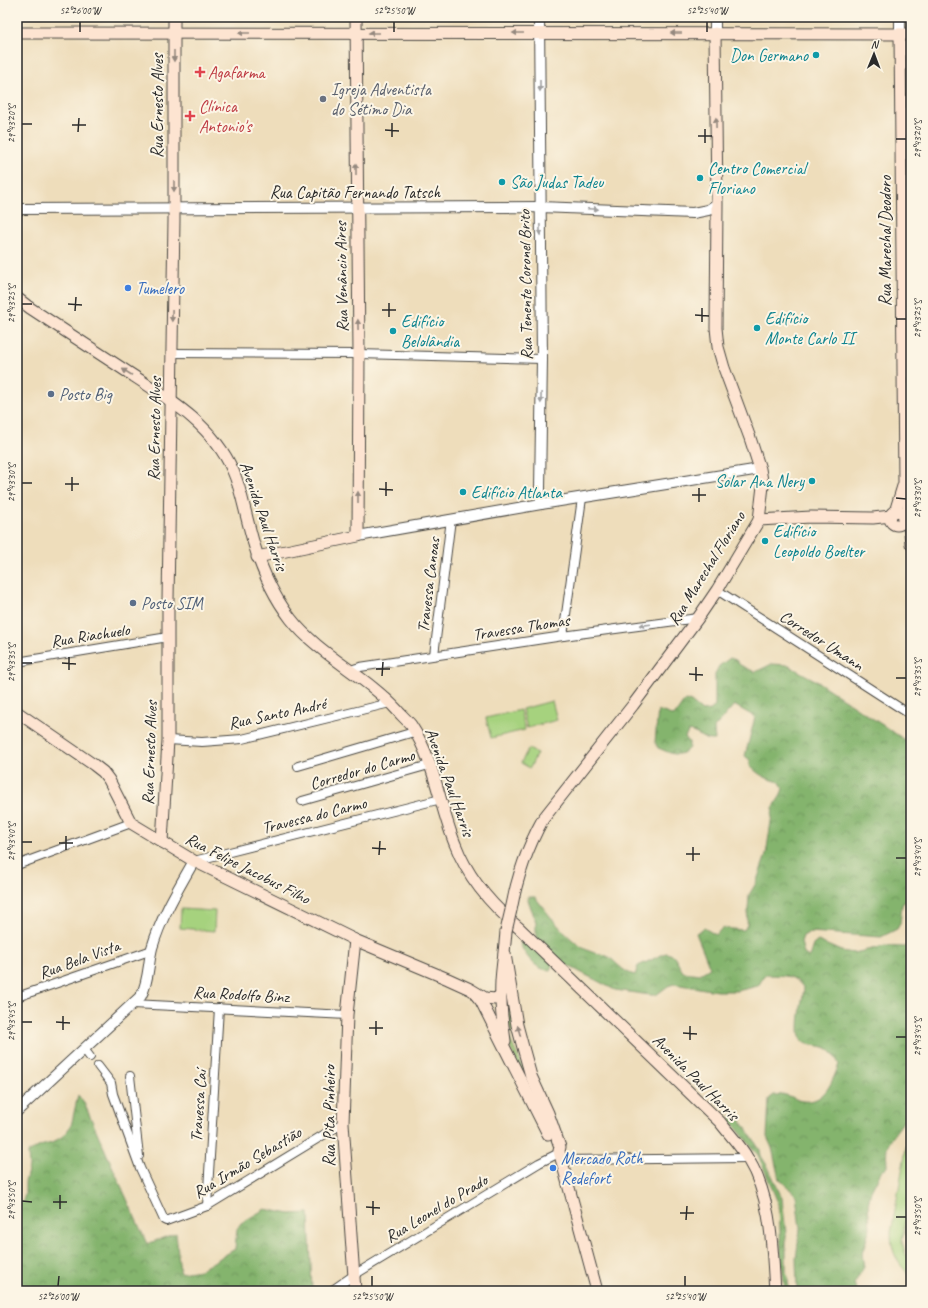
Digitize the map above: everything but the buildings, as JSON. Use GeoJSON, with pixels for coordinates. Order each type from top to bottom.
{"type":"FeatureCollection","features":[{"type":"Feature","properties":{"kind":"main road","name":"Rua Ernesto Alves"},"geometry":{"type":"LineString","coordinates":[[162,842],[168,740],[171,353],[174,208],[174,17]]}},
{"type":"Feature","properties":{"kind":"main road","name":"Rua Venâncio Aires"},"geometry":{"type":"LineString","coordinates":[[356,17],[359,354],[358,536]]}},
{"type":"Feature","properties":{"kind":"main road"},"geometry":{"type":"LineString","coordinates":[[17,33],[906,34]]}},
{"type":"Feature","properties":{"kind":"main road","name":"Rua Marechal Floriano"},"geometry":{"type":"LineString","coordinates":[[506,1049],[502,1022],[501,979],[506,931],[513,897],[525,855],[532,839],[543,818],[633,705],[698,618],[717,590],[759,520],[763,486],[760,470],[750,438],[724,368],[718,348],[716,328],[717,204],[715,34]]}},
{"type":"Feature","properties":{"kind":"main road","name":"Rua Marechal Deodoro"},"geometry":{"type":"LineString","coordinates":[[896,518],[908,488],[906,34]]}},
{"type":"Feature","properties":{"kind":"main road","name":"Avenida Paul Harris"},"geometry":{"type":"LineString","coordinates":[[17,298],[171,401],[201,425],[223,450],[239,486],[257,557],[276,596],[292,621],[315,643],[372,687],[410,724],[430,765],[454,843],[468,873],[499,911],[519,928],[720,1122],[748,1158],[764,1195],[772,1243],[775,1291]]}},
{"type":"Feature","properties":{"kind":"main road"},"geometry":{"type":"LineString","coordinates":[[908,488],[910,542]]}},
{"type":"Feature","properties":{"kind":"main road"},"geometry":{"type":"LineString","coordinates":[[759,520],[811,517],[896,518],[910,542]]}},
{"type":"Feature","properties":{"kind":"main road"},"geometry":{"type":"LineString","coordinates":[[257,557],[358,536]]}},
{"type":"Feature","properties":{"kind":"main road"},"geometry":{"type":"LineString","coordinates":[[17,712],[103,772],[109,780],[131,824]]}},
{"type":"Feature","properties":{"kind":"main road","name":"Rua Felipe Jacobus Filho"},"geometry":{"type":"LineString","coordinates":[[131,824],[194,861],[355,940],[470,989],[485,998]]}},
{"type":"Feature","properties":{"kind":"main road","name":"Rua Pita Pinheiro"},"geometry":{"type":"LineString","coordinates":[[355,940],[347,1015],[343,1122],[355,1291]]}},
{"type":"Feature","properties":{"kind":"main road"},"geometry":{"type":"LineString","coordinates":[[504,954],[517,1025],[532,1076],[535,1097]]}},
{"type":"Feature","properties":{"kind":"main road"},"geometry":{"type":"LineString","coordinates":[[470,989],[481,1000],[506,1049],[535,1097],[553,1144],[560,1154],[596,1291]]}},
{"type":"Feature","properties":{"kind":"main road"},"geometry":{"type":"LineString","coordinates":[[485,998],[495,999],[501,995]]}},
{"type":"Feature","properties":{"kind":"main road"},"geometry":{"type":"LineString","coordinates":[[485,998],[502,1022],[532,1076]]}},
{"type":"Feature","properties":{"kind":"street","name":"Rua Tenente Coronel Brito"},"geometry":{"type":"LineString","coordinates":[[539,17],[542,359],[541,504]]}},
{"type":"Feature","properties":{"kind":"street","name":"Rua Marechal Floriano"},"geometry":{"type":"LineString","coordinates":[[715,17],[715,34]]}},
{"type":"Feature","properties":{"kind":"street","name":"Rua Marechal Deodoro"},"geometry":{"type":"LineString","coordinates":[[900,17],[906,34]]}},
{"type":"Feature","properties":{"kind":"street","name":"Rua Capitão Fernando Tatsch"},"geometry":{"type":"LineString","coordinates":[[693,213],[708,210],[717,204]]}},
{"type":"Feature","properties":{"kind":"street","name":"Rua Capitão Fernando Tatsch"},"geometry":{"type":"LineString","coordinates":[[17,209],[540,207],[693,213],[712,217],[717,223]]}},
{"type":"Feature","properties":{"kind":"street"},"geometry":{"type":"LineString","coordinates":[[171,353],[359,354],[542,359]]}},
{"type":"Feature","properties":{"kind":"street"},"geometry":{"type":"LineString","coordinates":[[358,536],[541,504],[760,470]]}},
{"type":"Feature","properties":{"kind":"street"},"geometry":{"type":"LineString","coordinates":[[563,636],[582,498]]}},
{"type":"Feature","properties":{"kind":"street","name":"Travessa Canoas"},"geometry":{"type":"LineString","coordinates":[[434,655],[451,519]]}},
{"type":"Feature","properties":{"kind":"street","name":"Corredor Umann"},"geometry":{"type":"LineString","coordinates":[[717,590],[911,715]]}},
{"type":"Feature","properties":{"kind":"street","name":"Travessa Thomas"},"geometry":{"type":"LineString","coordinates":[[350,670],[434,655],[698,618]]}},
{"type":"Feature","properties":{"kind":"street","name":"Rua Riachuelo"},"geometry":{"type":"LineString","coordinates":[[17,662],[168,637]]}},
{"type":"Feature","properties":{"kind":"street","name":"Rua Santo André"},"geometry":{"type":"LineString","coordinates":[[168,740],[202,742],[242,739],[390,703]]}},
{"type":"Feature","properties":{"kind":"street"},"geometry":{"type":"LineString","coordinates":[[298,766],[414,732]]}},
{"type":"Feature","properties":{"kind":"street","name":"Corredor do Carmo"},"geometry":{"type":"LineString","coordinates":[[302,801],[430,765]]}},
{"type":"Feature","properties":{"kind":"street","name":"Travessa do Carmo"},"geometry":{"type":"LineString","coordinates":[[194,861],[441,799]]}},
{"type":"Feature","properties":{"kind":"street"},"geometry":{"type":"LineString","coordinates":[[17,865],[131,824]]}},
{"type":"Feature","properties":{"kind":"street"},"geometry":{"type":"LineString","coordinates":[[17,1111],[141,996],[145,988],[152,950],[161,923],[194,861]]}},
{"type":"Feature","properties":{"kind":"street","name":"Rua Bela Vista"},"geometry":{"type":"LineString","coordinates":[[17,997],[152,950]]}},
{"type":"Feature","properties":{"kind":"street","name":"Rua Rodolfo Binz"},"geometry":{"type":"LineString","coordinates":[[133,1004],[347,1015]]}},
{"type":"Feature","properties":{"kind":"street","name":"Travessa Caí"},"geometry":{"type":"LineString","coordinates":[[207,1206],[219,1008]]}},
{"type":"Feature","properties":{"kind":"street"},"geometry":{"type":"LineString","coordinates":[[84,1049],[90,1057]]}},
{"type":"Feature","properties":{"kind":"street"},"geometry":{"type":"LineString","coordinates":[[98,1066],[112,1083],[113,1094],[140,1168]]}},
{"type":"Feature","properties":{"kind":"street"},"geometry":{"type":"LineString","coordinates":[[130,1076],[140,1168]]}},
{"type":"Feature","properties":{"kind":"street","name":"Rua Irmão Sebastião"},"geometry":{"type":"LineString","coordinates":[[140,1168],[164,1220],[170,1221],[207,1206],[343,1122]]}},
{"type":"Feature","properties":{"kind":"street"},"geometry":{"type":"LineString","coordinates":[[560,1154],[748,1158]]}},
{"type":"Feature","properties":{"kind":"street","name":"Rua Leonel do Prado"},"geometry":{"type":"LineString","coordinates":[[331,1291],[354,1275],[539,1163],[560,1154]]}},
{"type":"Feature","properties":{"kind":"green space"},"geometry":{"type":"Polygon","coordinates":[[[730,658],[736,660],[740,665],[755,672],[772,664],[787,665],[815,680],[911,744],[911,893],[902,905],[900,924],[897,929],[881,937],[810,932],[803,936],[801,942],[804,954],[809,957],[813,945],[818,941],[841,951],[854,953],[885,946],[904,947],[911,944],[911,1106],[909,1112],[892,1137],[887,1148],[887,1167],[881,1172],[871,1191],[868,1204],[870,1228],[862,1254],[864,1267],[854,1284],[858,1291],[797,1291],[796,1258],[800,1229],[796,1195],[779,1179],[772,1148],[767,1137],[769,1099],[774,1095],[781,1095],[801,1101],[811,1101],[817,1099],[831,1084],[839,1064],[830,1050],[824,1047],[805,1043],[800,1036],[799,1020],[804,989],[800,984],[796,980],[787,976],[765,975],[758,986],[737,991],[717,991],[674,984],[668,986],[656,995],[615,990],[553,958],[553,963],[550,970],[540,968],[528,958],[520,944],[525,939],[536,942],[536,922],[527,897],[535,897],[561,929],[584,949],[609,957],[622,969],[635,975],[638,966],[666,953],[673,955],[683,972],[700,974],[710,968],[696,933],[704,928],[716,935],[722,928],[744,930],[747,925],[749,895],[756,883],[766,855],[773,808],[781,795],[783,788],[780,782],[764,777],[757,772],[750,766],[750,760],[745,756],[755,717],[734,705],[714,728],[715,740],[704,738],[689,731],[685,737],[689,742],[689,748],[678,754],[658,748],[655,742],[658,710],[674,716],[685,700],[691,702],[702,711],[711,710],[715,705],[715,674],[719,666],[730,658]]]}},
{"type":"Feature","properties":{"kind":"green space"},"geometry":{"type":"Polygon","coordinates":[[[552,701],[557,720],[527,728],[522,709],[552,701]]]}},
{"type":"Feature","properties":{"kind":"green space"},"geometry":{"type":"Polygon","coordinates":[[[520,710],[525,730],[491,738],[486,718],[520,710]]]}},
{"type":"Feature","properties":{"kind":"green space"},"geometry":{"type":"Polygon","coordinates":[[[528,749],[537,753],[530,768],[521,763],[528,749]]]}},
{"type":"Feature","properties":{"kind":"green space"},"geometry":{"type":"Polygon","coordinates":[[[181,909],[215,911],[214,931],[180,928],[181,909]]]}},
{"type":"Feature","properties":{"kind":"green space"},"geometry":{"type":"Polygon","coordinates":[[[507,985],[521,1051],[506,1021],[507,985]]]}},
{"type":"Feature","properties":{"kind":"green space"},"geometry":{"type":"Polygon","coordinates":[[[507,1034],[531,1083],[527,1086],[508,1042],[507,1034]]]}},
{"type":"Feature","properties":{"kind":"green space"},"geometry":{"type":"Polygon","coordinates":[[[78,1095],[84,1103],[147,1244],[176,1233],[180,1273],[200,1270],[235,1249],[237,1229],[241,1223],[265,1209],[290,1214],[309,1213],[312,1291],[17,1291],[17,1206],[23,1201],[25,1194],[25,1182],[29,1167],[28,1153],[40,1146],[52,1143],[63,1136],[71,1126],[78,1095]]]}},
{"type":"Feature","properties":{"kind":"green space"},"geometry":{"type":"Polygon","coordinates":[[[731,1116],[738,1116],[760,1150],[761,1156],[768,1167],[782,1198],[786,1233],[786,1272],[789,1291],[785,1291],[781,1258],[779,1205],[758,1155],[731,1121],[731,1116]]]}},
{"type":"Feature","properties":{"kind":"green space"},"geometry":{"type":"Polygon","coordinates":[[[911,1120],[911,1181],[902,1241],[905,1253],[911,1262],[911,1276],[902,1267],[896,1257],[892,1246],[891,1233],[911,1120]]]}},
{"type":"Feature","properties":{"kind":"green space"},"geometry":{"type":"Polygon","coordinates":[[[911,1200],[911,1235],[905,1234],[911,1200]]]}},
{"type":"Feature","properties":{"kind":"place","name":"Don Germano"},"geometry":{"type":"Point","coordinates":[816,55]}},
{"type":"Feature","properties":{"kind":"place","name":"Agafarma"},"geometry":{"type":"Point","coordinates":[200,72]}},
{"type":"Feature","properties":{"kind":"place","name":"Igreja Adventista do Sétimo Dia"},"geometry":{"type":"Point","coordinates":[323,99]}},
{"type":"Feature","properties":{"kind":"place","name":"Clínica Antonio's"},"geometry":{"type":"Point","coordinates":[190,116]}},
{"type":"Feature","properties":{"kind":"place","name":"Centro Comercial Floriano"},"geometry":{"type":"Point","coordinates":[700,178]}},
{"type":"Feature","properties":{"kind":"place","name":"São Judas Tadeu"},"geometry":{"type":"Point","coordinates":[502,182]}},
{"type":"Feature","properties":{"kind":"place","name":"Tumelero"},"geometry":{"type":"Point","coordinates":[128,288]}},
{"type":"Feature","properties":{"kind":"place","name":"Edifício Monte Carlo II"},"geometry":{"type":"Point","coordinates":[757,328]}},
{"type":"Feature","properties":{"kind":"place","name":"Edifício Belolândia"},"geometry":{"type":"Point","coordinates":[393,331]}},
{"type":"Feature","properties":{"kind":"place","name":"Posto Big"},"geometry":{"type":"Point","coordinates":[51,394]}},
{"type":"Feature","properties":{"kind":"place","name":"Solar Ana Nery"},"geometry":{"type":"Point","coordinates":[812,481]}},
{"type":"Feature","properties":{"kind":"place","name":"Edifício Atlanta"},"geometry":{"type":"Point","coordinates":[463,492]}},
{"type":"Feature","properties":{"kind":"place","name":"Edifício Leopoldo Boelter"},"geometry":{"type":"Point","coordinates":[765,541]}},
{"type":"Feature","properties":{"kind":"place","name":"Posto SIM"},"geometry":{"type":"Point","coordinates":[133,603]}},
{"type":"Feature","properties":{"kind":"place","name":"Mercado Roth Redefort"},"geometry":{"type":"Point","coordinates":[553,1168]}}]}
